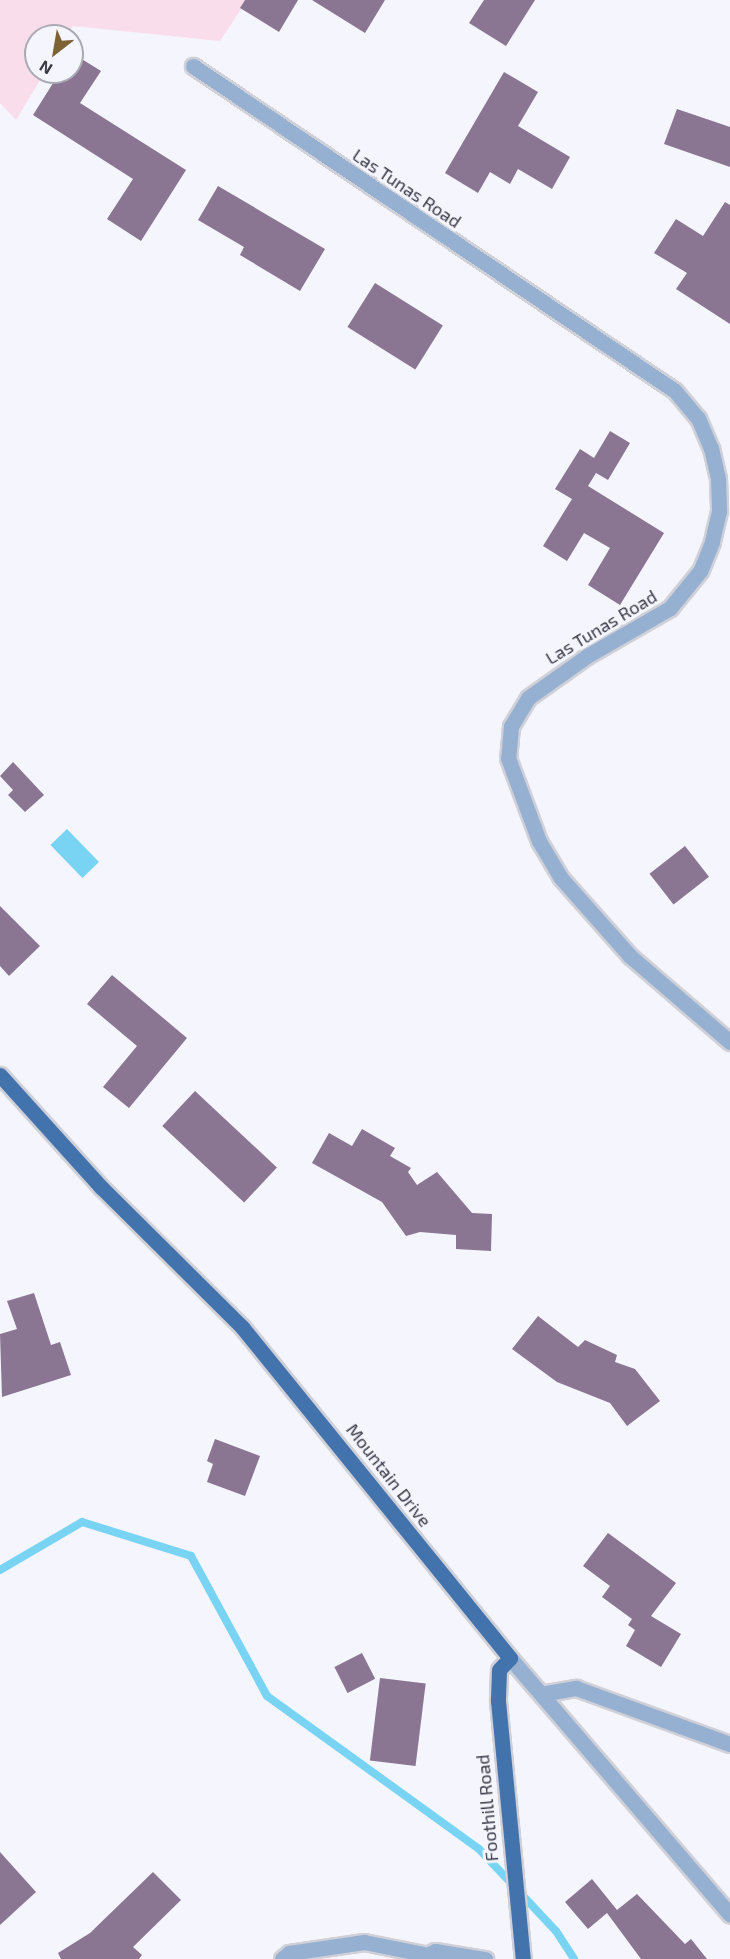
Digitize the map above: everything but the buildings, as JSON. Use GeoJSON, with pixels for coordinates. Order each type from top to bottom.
{"type":"FeatureCollection","features":[{"type":"Feature","properties":{"kind":"main road","name":"Mountain Drive"},"geometry":{"type":"LineString","coordinates":[[0,1075],[101,1187],[242,1327],[510,1658]]}},
{"type":"Feature","properties":{"kind":"main road","name":"Foothill Road"},"geometry":{"type":"LineString","coordinates":[[510,1658],[499,1670],[498,1701],[523,1959]]}},
{"type":"Feature","properties":{"kind":"street","name":"Las Tunas Road"},"geometry":{"type":"LineString","coordinates":[[194,66],[675,391],[698,418],[711,448],[718,479],[719,511],[700,571],[670,608],[587,656],[528,698],[511,726],[508,758],[539,841],[566,885],[630,957],[730,1042]]}},
{"type":"Feature","properties":{"kind":"street","name":"Mountain Drive"},"geometry":{"type":"LineString","coordinates":[[510,1658],[730,1915]]}},
{"type":"Feature","properties":{"kind":"street"},"geometry":{"type":"LineString","coordinates":[[541,1694],[576,1688],[730,1744]]}},
{"type":"Feature","properties":{"kind":"street"},"geometry":{"type":"LineString","coordinates":[[282,1959],[289,1953],[364,1942],[420,1956],[435,1951],[485,1959]]}},
{"type":"Feature","properties":{"kind":"shaded area"},"geometry":{"type":"Polygon","coordinates":[[[0,0],[247,0],[220,41],[84,27],[84,24],[24,24],[24,84],[38,84],[16,120],[0,103],[0,0]]]}},
{"type":"Feature","properties":{"kind":"water"},"geometry":{"type":"Polygon","coordinates":[[[67,829],[99,862],[82,878],[50,845],[67,829]]]}},
{"type":"Feature","properties":{"kind":"waterway"},"geometry":{"type":"LineString","coordinates":[[0,1570],[82,1522],[191,1556],[267,1696],[479,1849],[556,1931],[574,1959]]}}]}
